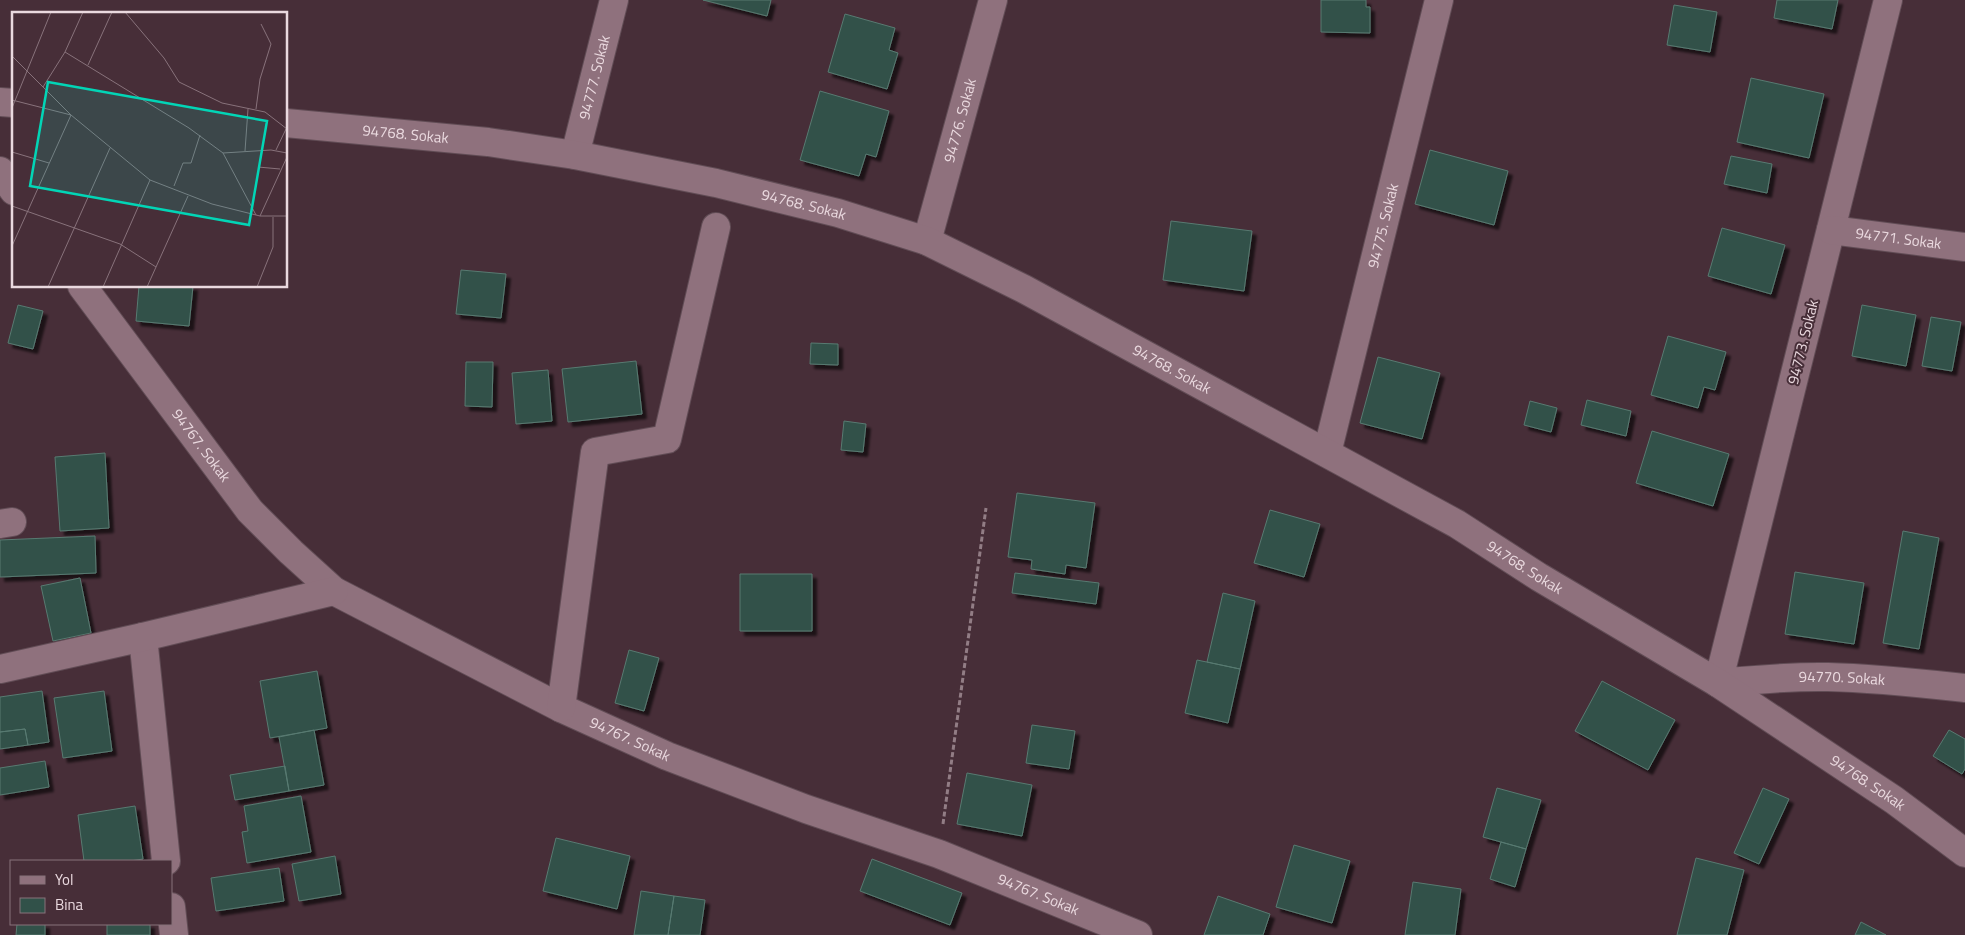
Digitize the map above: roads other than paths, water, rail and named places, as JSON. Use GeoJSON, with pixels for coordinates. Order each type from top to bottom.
{"type":"FeatureCollection","features":[{"type":"Feature","properties":{"kind":"street","name":"94777. Sokak"},"geometry":{"type":"LineString","coordinates":[[575,155],[614,0]]}},
{"type":"Feature","properties":{"kind":"street","name":"94776. Sokak"},"geometry":{"type":"LineString","coordinates":[[927,241],[993,0]]}},
{"type":"Feature","properties":{"kind":"street","name":"94775. Sokak"},"geometry":{"type":"LineString","coordinates":[[1327,453],[1439,0]]}},
{"type":"Feature","properties":{"kind":"street","name":"94773. Sokak"},"geometry":{"type":"LineString","coordinates":[[1718,683],[1888,0]]}},
{"type":"Feature","properties":{"kind":"street","name":"94768. Sokak"},"geometry":{"type":"LineString","coordinates":[[288,123],[488,142],[575,155],[716,184],[838,213],[927,241],[1024,289],[1457,524],[1539,577],[1718,683],[1894,800],[1965,853]]}},
{"type":"Feature","properties":{"kind":"street"},"geometry":{"type":"LineString","coordinates":[[0,171],[12,188]]}},
{"type":"Feature","properties":{"kind":"street"},"geometry":{"type":"LineString","coordinates":[[560,708],[595,452],[667,439],[716,227]]}},
{"type":"Feature","properties":{"kind":"street","name":"94771. Sokak"},"geometry":{"type":"LineString","coordinates":[[1831,230],[1965,247]]}},
{"type":"Feature","properties":{"kind":"street","name":"94767. Sokak"},"geometry":{"type":"LineString","coordinates":[[83,288],[250,511],[334,591],[560,708],[667,756],[806,809],[939,854],[1138,935]]}},
{"type":"Feature","properties":{"kind":"street"},"geometry":{"type":"LineString","coordinates":[[0,669],[334,591]]}},
{"type":"Feature","properties":{"kind":"street"},"geometry":{"type":"LineString","coordinates":[[143,637],[166,860]]}},
{"type":"Feature","properties":{"kind":"street","name":"94770. Sokak"},"geometry":{"type":"LineString","coordinates":[[1718,683],[1826,676],[1891,679],[1965,688]]}},
{"type":"Feature","properties":{"kind":"street"},"geometry":{"type":"LineString","coordinates":[[172,916],[174,935]]}}]}
